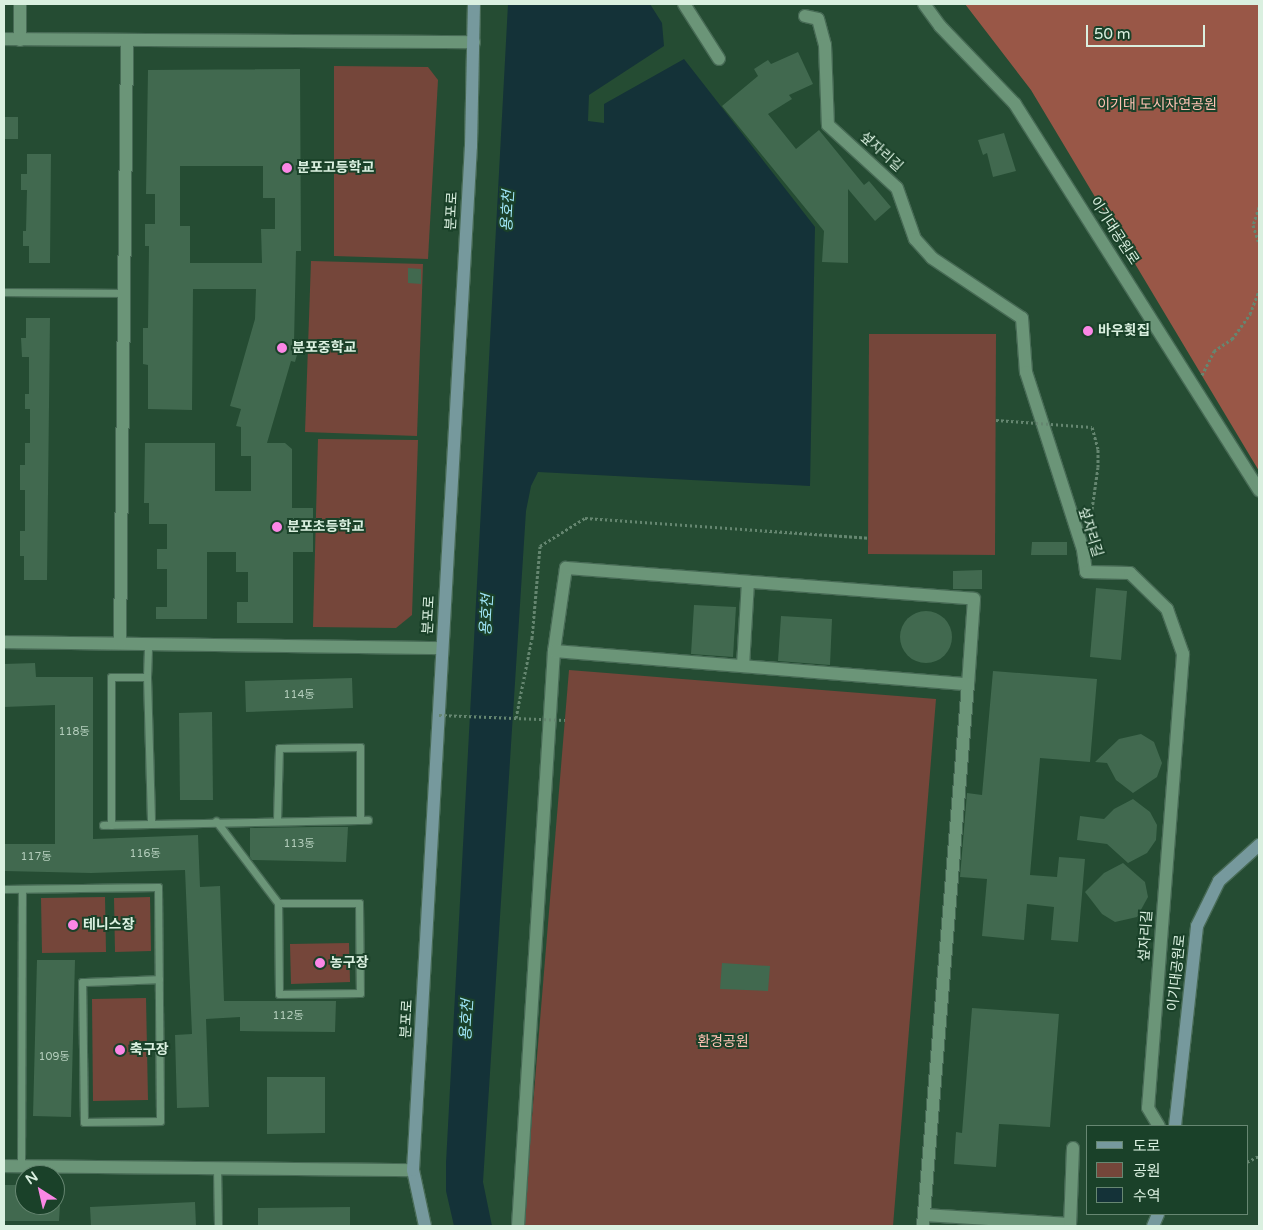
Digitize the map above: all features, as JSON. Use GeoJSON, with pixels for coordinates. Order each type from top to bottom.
{"type":"FeatureCollection","features":[{"type":"Feature","properties":{"kind":"main road","name":"분포로"},"geometry":{"type":"LineString","coordinates":[[425,1226],[413,1170],[439,715],[474,42],[474,4]]}},
{"type":"Feature","properties":{"kind":"main road","name":"이기대공원로"},"geometry":{"type":"LineString","coordinates":[[1175,1125],[1197,926],[1219,881],[1259,845]]}},
{"type":"Feature","properties":{"kind":"street"},"geometry":{"type":"LineString","coordinates":[[20,4],[20,40]]}},
{"type":"Feature","properties":{"kind":"street"},"geometry":{"type":"LineString","coordinates":[[684,4],[719,59]]}},
{"type":"Feature","properties":{"kind":"street","name":"이기대공원로"},"geometry":{"type":"LineString","coordinates":[[924,4],[940,26],[1015,104],[1198,390],[1259,490]]}},
{"type":"Feature","properties":{"kind":"street","name":"섶자리길"},"geometry":{"type":"LineString","coordinates":[[806,16],[818,19],[825,44],[828,125],[897,188],[915,239],[932,258],[1022,318],[1026,372],[1071,521],[1083,550],[1086,572],[1130,573],[1167,609],[1183,654],[1148,1108],[1158,1125]]}},
{"type":"Feature","properties":{"kind":"street"},"geometry":{"type":"LineString","coordinates":[[4,40],[474,42]]}},
{"type":"Feature","properties":{"kind":"street"},"geometry":{"type":"LineString","coordinates":[[120,643],[127,40]]}},
{"type":"Feature","properties":{"kind":"street"},"geometry":{"type":"LineString","coordinates":[[518,1226],[554,651],[566,568],[974,600],[924,1221],[1070,1225],[1073,1148]]}},
{"type":"Feature","properties":{"kind":"street"},"geometry":{"type":"LineString","coordinates":[[743,666],[748,582]]}},
{"type":"Feature","properties":{"kind":"street"},"geometry":{"type":"LineString","coordinates":[[4,642],[442,648]]}},
{"type":"Feature","properties":{"kind":"street"},"geometry":{"type":"LineString","coordinates":[[554,651],[968,684]]}},
{"type":"Feature","properties":{"kind":"street"},"geometry":{"type":"LineString","coordinates":[[65,1166],[413,1170]]}},
{"type":"Feature","properties":{"kind":"lane"},"geometry":{"type":"LineString","coordinates":[[4,292],[124,293]]}},
{"type":"Feature","properties":{"kind":"lane"},"geometry":{"type":"LineString","coordinates":[[148,643],[147,677],[151,823]]}},
{"type":"Feature","properties":{"kind":"lane"},"geometry":{"type":"LineString","coordinates":[[111,824],[111,677],[147,677]]}},
{"type":"Feature","properties":{"kind":"lane"},"geometry":{"type":"LineString","coordinates":[[277,820],[279,748],[360,747],[360,820]]}},
{"type":"Feature","properties":{"kind":"lane"},"geometry":{"type":"LineString","coordinates":[[103,825],[216,821],[368,820]]}},
{"type":"Feature","properties":{"kind":"lane"},"geometry":{"type":"LineString","coordinates":[[216,821],[278,904],[278,994],[360,993],[359,903],[278,904]]}},
{"type":"Feature","properties":{"kind":"lane"},"geometry":{"type":"LineString","coordinates":[[4,889],[158,887],[160,1121],[84,1122],[82,982],[158,979]]}},
{"type":"Feature","properties":{"kind":"lane"},"geometry":{"type":"LineString","coordinates":[[21,1165],[22,889]]}},
{"type":"Feature","properties":{"kind":"lane"},"geometry":{"type":"LineString","coordinates":[[217,1167],[218,1226]]}},
{"type":"Feature","properties":{"kind":"path"},"geometry":{"type":"LineString","coordinates":[[1259,207],[1253,224],[1259,243]]}},
{"type":"Feature","properties":{"kind":"path"},"geometry":{"type":"LineString","coordinates":[[1198,390],[1210,358],[1232,339],[1250,314],[1259,290]]}},
{"type":"Feature","properties":{"kind":"path"},"geometry":{"type":"LineString","coordinates":[[996,420],[1092,427],[1098,449],[1092,509],[1071,521]]}},
{"type":"Feature","properties":{"kind":"path"},"geometry":{"type":"LineString","coordinates":[[439,715],[565,720]]}},
{"type":"Feature","properties":{"kind":"green space","name":"이기대 도시자연공원"},"geometry":{"type":"Polygon","coordinates":[[[965,4],[1259,4],[1259,471],[1031,90],[965,4]]]}},
{"type":"Feature","properties":{"kind":"green space"},"geometry":{"type":"Polygon","coordinates":[[[334,66],[428,67],[438,80],[428,259],[334,256],[334,66]]]}},
{"type":"Feature","properties":{"kind":"green space"},"geometry":{"type":"Polygon","coordinates":[[[311,261],[423,264],[417,436],[305,432],[311,261]]]}},
{"type":"Feature","properties":{"kind":"green space"},"geometry":{"type":"Polygon","coordinates":[[[869,334],[996,334],[995,555],[868,554],[869,334]]]}},
{"type":"Feature","properties":{"kind":"green space"},"geometry":{"type":"Polygon","coordinates":[[[318,439],[418,440],[412,615],[396,628],[313,627],[318,439]]]}},
{"type":"Feature","properties":{"kind":"green space","name":"환경공원"},"geometry":{"type":"Polygon","coordinates":[[[569,670],[936,699],[893,1226],[523,1226],[569,670]]]}},
{"type":"Feature","properties":{"kind":"green space","name":"테니스장"},"geometry":{"type":"Polygon","coordinates":[[[105,897],[106,952],[42,953],[41,898],[105,897]]]}},
{"type":"Feature","properties":{"kind":"green space"},"geometry":{"type":"Polygon","coordinates":[[[150,897],[151,951],[115,952],[114,898],[150,897]]]}},
{"type":"Feature","properties":{"kind":"green space","name":"농구장"},"geometry":{"type":"Polygon","coordinates":[[[349,943],[350,982],[291,984],[290,944],[349,943]]]}},
{"type":"Feature","properties":{"kind":"green space","name":"축구장"},"geometry":{"type":"Polygon","coordinates":[[[146,998],[148,1100],[93,1101],[92,999],[146,998]]]}},
{"type":"Feature","properties":{"kind":"water","name":"용호천"},"geometry":{"type":"Polygon","coordinates":[[[508,4],[650,4],[662,23],[664,46],[589,95],[588,121],[604,123],[604,104],[684,59],[815,227],[810,486],[538,472],[531,486],[526,511],[483,1182],[492,1226],[454,1226],[446,1191],[446,1163],[508,4]]]}},
{"type":"Feature","properties":{"kind":"building"},"geometry":{"type":"Polygon","coordinates":[[[798,52],[813,84],[789,95],[792,99],[768,114],[796,149],[819,130],[864,185],[869,181],[891,207],[875,221],[848,189],[848,263],[822,262],[824,231],[722,106],[758,76],[754,69],[768,60],[771,64],[798,52]]]}},
{"type":"Feature","properties":{"kind":"building"},"geometry":{"type":"Polygon","coordinates":[[[300,69],[301,251],[296,251],[294,343],[300,344],[295,362],[291,361],[267,443],[285,443],[292,449],[292,508],[313,508],[313,552],[293,552],[293,623],[237,623],[237,602],[248,602],[248,572],[236,572],[236,552],[207,552],[207,619],[156,619],[156,607],[167,607],[167,569],[157,569],[157,549],[167,549],[167,524],[149,524],[149,503],[144,503],[145,443],[215,443],[215,491],[251,491],[251,456],[241,456],[241,427],[236,426],[241,409],[230,406],[255,319],[256,289],[193,289],[192,410],[148,409],[148,365],[143,364],[143,328],[148,328],[149,246],[145,246],[145,224],[155,224],[155,194],[146,194],[148,70],[300,69]],[[180,166],[180,226],[190,226],[190,263],[262,263],[261,229],[275,229],[275,198],[263,198],[263,166],[180,166]]]}},
{"type":"Feature","properties":{"kind":"building"},"geometry":{"type":"Polygon","coordinates":[[[4,117],[18,117],[18,139],[4,139],[4,117]]]}},
{"type":"Feature","properties":{"kind":"building"},"geometry":{"type":"Polygon","coordinates":[[[1004,133],[1016,171],[993,177],[987,153],[983,155],[978,140],[1004,133]]]}},
{"type":"Feature","properties":{"kind":"building"},"geometry":{"type":"Polygon","coordinates":[[[27,154],[51,154],[50,263],[29,263],[29,246],[23,246],[23,231],[26,231],[27,190],[21,190],[21,174],[27,174],[27,154]]]}},
{"type":"Feature","properties":{"kind":"building"},"geometry":{"type":"Polygon","coordinates":[[[408,268],[421,269],[421,284],[408,283],[408,268]]]}},
{"type":"Feature","properties":{"kind":"building"},"geometry":{"type":"Polygon","coordinates":[[[26,318],[50,318],[47,580],[24,580],[24,556],[20,556],[20,531],[25,531],[25,490],[20,490],[20,465],[25,465],[25,443],[30,443],[30,409],[25,409],[25,394],[29,394],[29,357],[22,357],[21,338],[26,338],[26,318]]]}},
{"type":"Feature","properties":{"kind":"building"},"geometry":{"type":"Polygon","coordinates":[[[1032,542],[1067,542],[1067,555],[1031,555],[1032,542]]]}},
{"type":"Feature","properties":{"kind":"building"},"geometry":{"type":"Polygon","coordinates":[[[982,570],[982,589],[953,589],[953,571],[982,570]]]}},
{"type":"Feature","properties":{"kind":"building"},"geometry":{"type":"Polygon","coordinates":[[[1096,588],[1127,591],[1121,660],[1090,657],[1096,588]]]}},
{"type":"Feature","properties":{"kind":"building"},"geometry":{"type":"Polygon","coordinates":[[[694,605],[736,607],[733,657],[691,654],[694,605]]]}},
{"type":"Feature","properties":{"kind":"building"},"geometry":{"type":"Polygon","coordinates":[[[921,611],[931,611],[945,618],[952,632],[952,642],[945,656],[931,663],[921,663],[911,659],[904,652],[900,642],[900,632],[904,622],[911,615],[921,611]]]}},
{"type":"Feature","properties":{"kind":"building"},"geometry":{"type":"Polygon","coordinates":[[[781,616],[832,619],[830,665],[778,661],[781,616]]]}},
{"type":"Feature","properties":{"kind":"building"},"geometry":{"type":"Polygon","coordinates":[[[35,663],[36,677],[93,677],[93,839],[198,835],[200,887],[220,886],[224,1001],[336,1001],[335,1032],[240,1031],[240,1017],[206,1019],[209,1107],[177,1108],[175,1035],[192,1034],[185,870],[91,873],[4,871],[4,844],[55,844],[55,705],[4,707],[4,664],[35,663]]]}},
{"type":"Feature","properties":{"kind":"building"},"geometry":{"type":"Polygon","coordinates":[[[993,671],[1097,679],[1090,762],[1040,758],[1030,875],[1057,877],[1059,857],[1085,859],[1078,942],[1051,940],[1054,907],[1027,904],[1024,940],[982,936],[987,879],[960,877],[967,793],[982,795],[993,671]]]}},
{"type":"Feature","properties":{"kind":"building"},"geometry":{"type":"Polygon","coordinates":[[[352,678],[353,708],[246,712],[245,681],[352,678]]]}},
{"type":"Feature","properties":{"kind":"building"},"geometry":{"type":"Polygon","coordinates":[[[212,712],[213,800],[180,800],[179,713],[212,712]]]}},
{"type":"Feature","properties":{"kind":"building"},"geometry":{"type":"Polygon","coordinates":[[[1141,734],[1154,742],[1162,763],[1157,777],[1133,793],[1116,780],[1107,763],[1095,762],[1119,739],[1141,734]]]}},
{"type":"Feature","properties":{"kind":"building"},"geometry":{"type":"Polygon","coordinates":[[[1133,799],[1150,812],[1157,825],[1156,840],[1147,853],[1128,863],[1107,844],[1077,840],[1080,816],[1104,819],[1114,809],[1133,799]]]}},
{"type":"Feature","properties":{"kind":"building"},"geometry":{"type":"Polygon","coordinates":[[[348,827],[346,862],[252,860],[250,857],[250,828],[348,827]]]}},
{"type":"Feature","properties":{"kind":"building"},"geometry":{"type":"Polygon","coordinates":[[[1123,863],[1145,882],[1148,897],[1137,917],[1115,922],[1102,914],[1085,892],[1104,873],[1123,863]]]}},
{"type":"Feature","properties":{"kind":"building"},"geometry":{"type":"Polygon","coordinates":[[[37,960],[75,960],[71,1117],[33,1116],[37,960]]]}},
{"type":"Feature","properties":{"kind":"building"},"geometry":{"type":"Polygon","coordinates":[[[722,963],[770,966],[768,991],[720,989],[722,963]]]}},
{"type":"Feature","properties":{"kind":"building"},"geometry":{"type":"Polygon","coordinates":[[[972,1008],[1059,1014],[1050,1127],[999,1124],[996,1167],[954,1164],[956,1132],[962,1133],[972,1008]]]}},
{"type":"Feature","properties":{"kind":"building"},"geometry":{"type":"Polygon","coordinates":[[[267,1077],[325,1077],[325,1133],[267,1134],[267,1077]]]}},
{"type":"Feature","properties":{"kind":"building"},"geometry":{"type":"Polygon","coordinates":[[[4,1185],[15,1185],[15,1215],[59,1215],[59,1221],[4,1221],[4,1185]]]}},
{"type":"Feature","properties":{"kind":"building"},"geometry":{"type":"Polygon","coordinates":[[[195,1202],[196,1226],[91,1226],[90,1207],[195,1202]]]}},
{"type":"Feature","properties":{"kind":"building"},"geometry":{"type":"Polygon","coordinates":[[[350,1207],[350,1226],[258,1226],[258,1208],[350,1207]]]}},
{"type":"Feature","properties":{"kind":"place","name":"분포고등학교"},"geometry":{"type":"Point","coordinates":[287,168]}},
{"type":"Feature","properties":{"kind":"place","name":"바우횟집"},"geometry":{"type":"Point","coordinates":[1088,331]}},
{"type":"Feature","properties":{"kind":"place","name":"분포중학교"},"geometry":{"type":"Point","coordinates":[282,348]}},
{"type":"Feature","properties":{"kind":"place","name":"분포초등학교"},"geometry":{"type":"Point","coordinates":[277,527]}},
{"type":"Feature","properties":{"kind":"place","name":"테니스장"},"geometry":{"type":"Point","coordinates":[73,925]}},
{"type":"Feature","properties":{"kind":"place","name":"농구장"},"geometry":{"type":"Point","coordinates":[320,963]}},
{"type":"Feature","properties":{"kind":"place","name":"축구장"},"geometry":{"type":"Point","coordinates":[120,1050]}}]}
